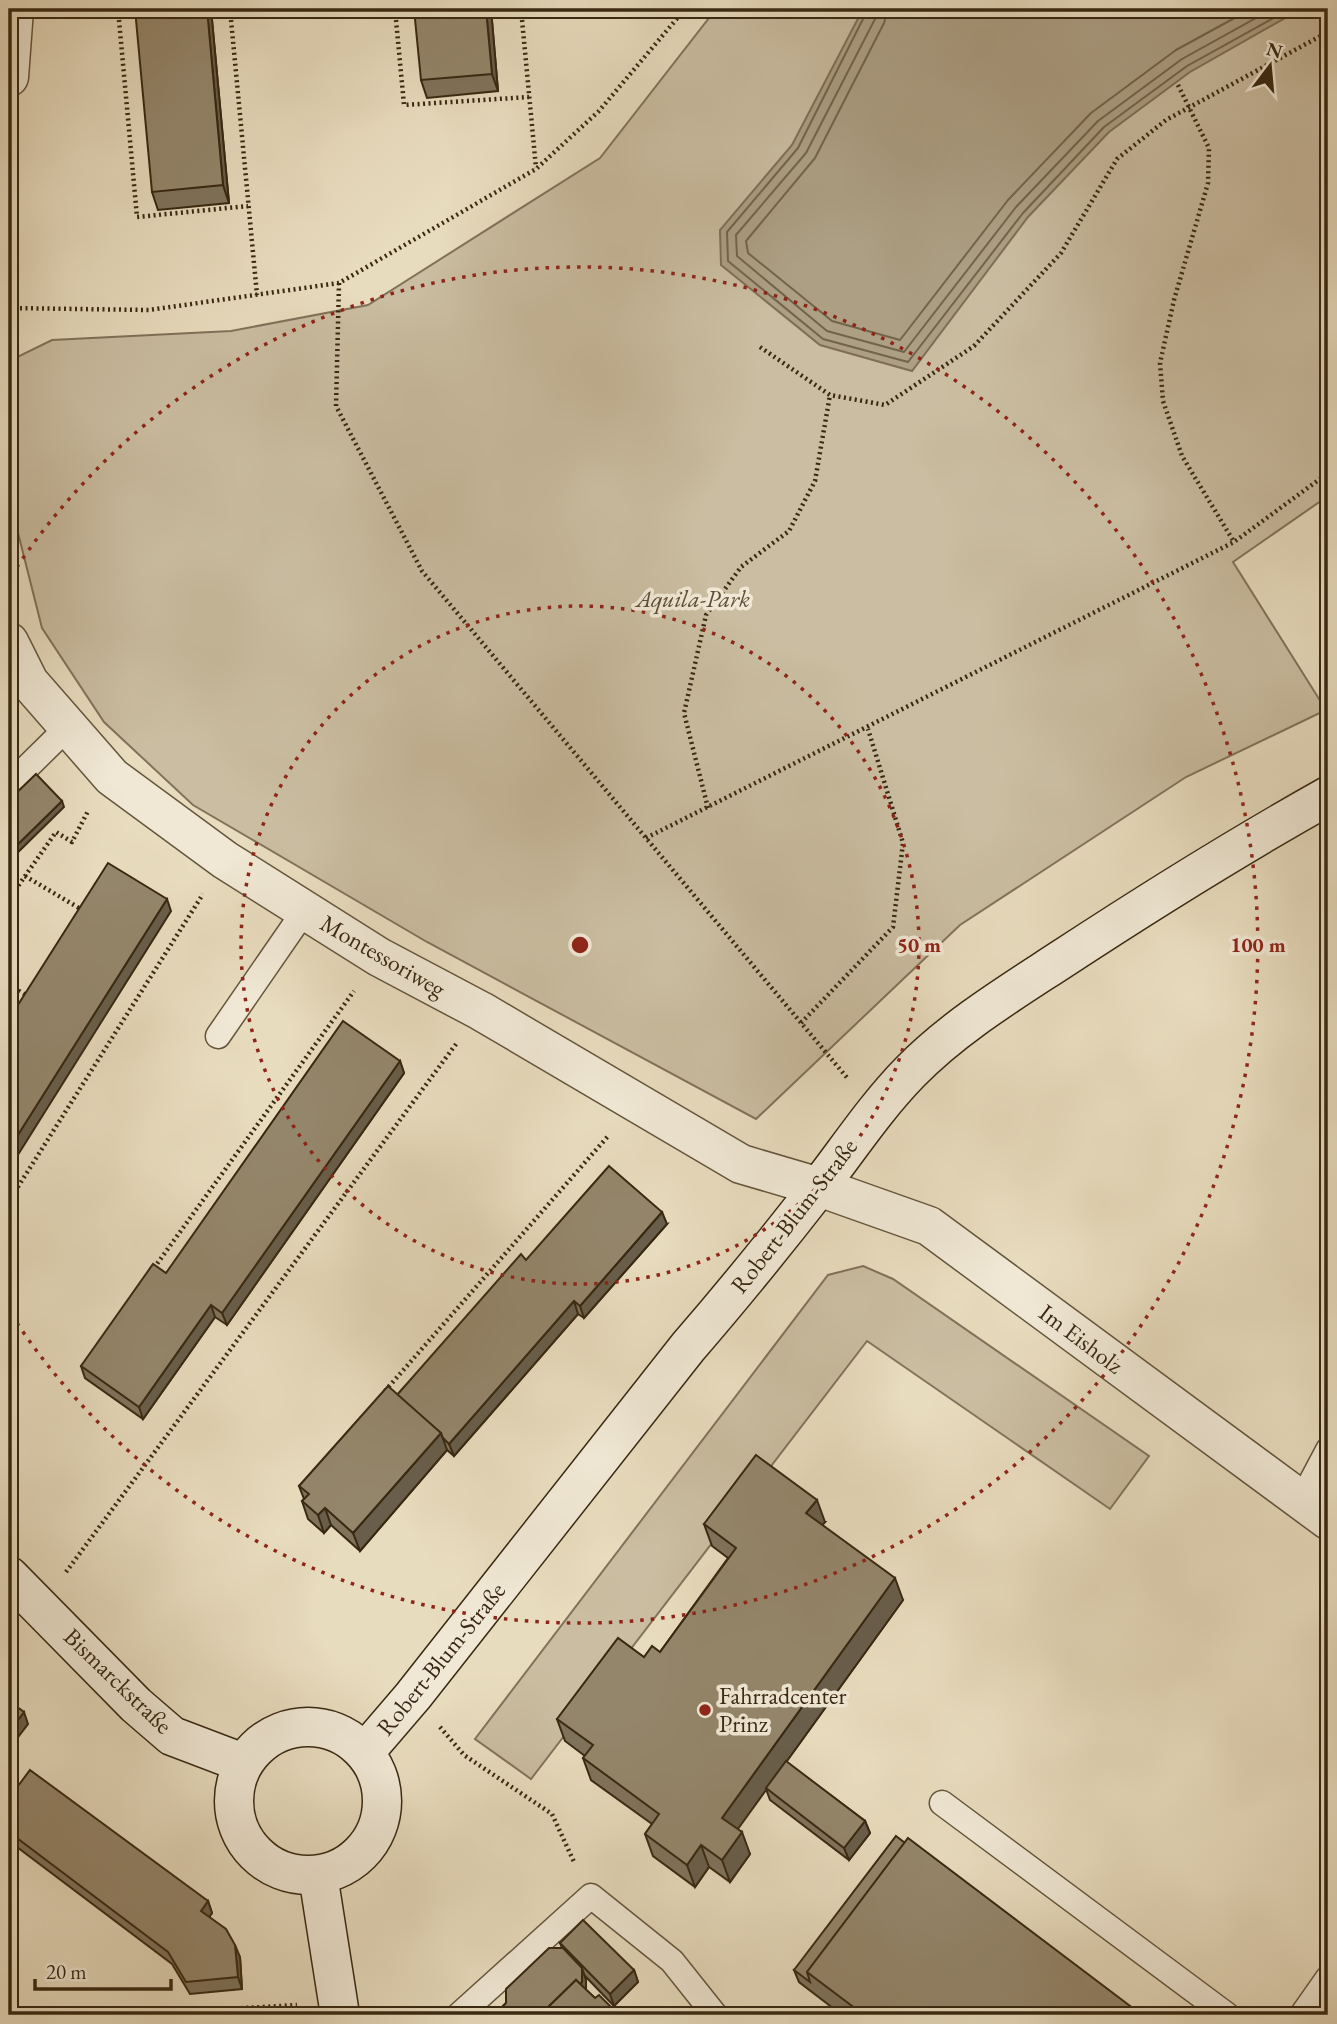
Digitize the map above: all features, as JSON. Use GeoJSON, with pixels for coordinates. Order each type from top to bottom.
{"type":"FeatureCollection","features":[{"type":"Feature","properties":{"kind":"main road"},"geometry":{"type":"LineString","coordinates":[[9,77],[14,9]]}},
{"type":"Feature","properties":{"kind":"main road","name":"Montessoriweg"},"geometry":{"type":"LineString","coordinates":[[9,642],[29,682],[112,776],[225,860],[379,957],[481,1011],[741,1164],[819,1186]]}},
{"type":"Feature","properties":{"kind":"main road","name":"Robert-Blum-Straße"},"geometry":{"type":"LineString","coordinates":[[365,1752],[413,1696],[819,1186],[874,1110],[912,1070],[1004,998],[1173,886],[1328,796]]}},
{"type":"Feature","properties":{"kind":"main road","name":"Im Eisholz"},"geometry":{"type":"LineString","coordinates":[[819,1186],[929,1226],[1320,1511]]}},
{"type":"Feature","properties":{"kind":"main road","name":"Bismarckstraße"},"geometry":{"type":"LineString","coordinates":[[9,1576],[136,1705],[172,1735],[243,1763]]}},
{"type":"Feature","properties":{"kind":"main road"},"geometry":{"type":"LineString","coordinates":[[302,1726],[337,1731],[365,1752],[381,1781],[382,1815],[370,1844],[347,1865],[318,1875],[285,1871],[257,1855],[238,1827],[233,1795],[243,1763],[268,1737],[302,1726]]}},
{"type":"Feature","properties":{"kind":"main road"},"geometry":{"type":"LineString","coordinates":[[318,1875],[339,2009]]}},
{"type":"Feature","properties":{"kind":"lane"},"geometry":{"type":"LineString","coordinates":[[9,785],[67,727]]}},
{"type":"Feature","properties":{"kind":"lane"},"geometry":{"type":"LineString","coordinates":[[218,1036],[305,910]]}},
{"type":"Feature","properties":{"kind":"lane"},"geometry":{"type":"LineString","coordinates":[[1320,1511],[1328,1450]]}},
{"type":"Feature","properties":{"kind":"lane"},"geometry":{"type":"LineString","coordinates":[[942,1803],[1227,2015]]}},
{"type":"Feature","properties":{"kind":"lane"},"geometry":{"type":"LineString","coordinates":[[459,2015],[591,1896],[672,1961],[716,2015]]}},
{"type":"Feature","properties":{"kind":"lane"},"geometry":{"type":"LineString","coordinates":[[1302,2015],[1328,1978]]}},
{"type":"Feature","properties":{"kind":"path"},"geometry":{"type":"LineString","coordinates":[[118,9],[136,217],[248,206]]}},
{"type":"Feature","properties":{"kind":"path"},"geometry":{"type":"LineString","coordinates":[[230,9],[257,295]]}},
{"type":"Feature","properties":{"kind":"path"},"geometry":{"type":"LineString","coordinates":[[395,9],[404,105],[529,97]]}},
{"type":"Feature","properties":{"kind":"path"},"geometry":{"type":"LineString","coordinates":[[521,9],[536,169]]}},
{"type":"Feature","properties":{"kind":"path"},"geometry":{"type":"LineString","coordinates":[[9,308],[149,310],[339,283],[536,169],[599,111],[685,9]]}},
{"type":"Feature","properties":{"kind":"path"},"geometry":{"type":"LineString","coordinates":[[760,347],[830,395],[885,405],[974,345],[1061,253],[1117,159],[1166,120],[1328,32]]}},
{"type":"Feature","properties":{"kind":"path"},"geometry":{"type":"LineString","coordinates":[[1178,85],[1209,148],[1208,183],[1174,300],[1160,363],[1163,401],[1182,456],[1234,542]]}},
{"type":"Feature","properties":{"kind":"path"},"geometry":{"type":"LineString","coordinates":[[339,283],[336,406],[422,571],[874,1110]]}},
{"type":"Feature","properties":{"kind":"path"},"geometry":{"type":"LineString","coordinates":[[708,808],[684,713],[706,615],[741,567],[789,531],[815,481],[830,395]]}},
{"type":"Feature","properties":{"kind":"path"},"geometry":{"type":"LineString","coordinates":[[646,838],[1234,542],[1328,473]]}},
{"type":"Feature","properties":{"kind":"path"},"geometry":{"type":"LineString","coordinates":[[801,1023],[893,927],[902,843],[867,729]]}},
{"type":"Feature","properties":{"kind":"path"},"geometry":{"type":"LineString","coordinates":[[9,899],[56,832],[72,842],[97,794],[112,776]]}},
{"type":"Feature","properties":{"kind":"path"},"geometry":{"type":"LineString","coordinates":[[9,1200],[225,860]]}},
{"type":"Feature","properties":{"kind":"path"},"geometry":{"type":"LineString","coordinates":[[25,876],[79,908]]}},
{"type":"Feature","properties":{"kind":"path"},"geometry":{"type":"LineString","coordinates":[[148,1278],[379,957]]}},
{"type":"Feature","properties":{"kind":"path"},"geometry":{"type":"LineString","coordinates":[[9,985],[26,995]]}},
{"type":"Feature","properties":{"kind":"path"},"geometry":{"type":"LineString","coordinates":[[74,1562],[481,1011]]}},
{"type":"Feature","properties":{"kind":"path"},"geometry":{"type":"LineString","coordinates":[[376,1401],[608,1136],[633,1102]]}},
{"type":"Feature","properties":{"kind":"path"},"geometry":{"type":"LineString","coordinates":[[413,1696],[464,1755],[552,1814],[591,1896]]}},
{"type":"Feature","properties":{"kind":"path"},"geometry":{"type":"LineString","coordinates":[[120,2015],[339,2009]]}},
{"type":"Feature","properties":{"kind":"green space","name":"Aquila-Park"},"geometry":{"type":"Polygon","coordinates":[[[716,9],[1328,9],[1328,496],[1233,562],[1326,710],[1186,777],[960,925],[756,1119],[427,942],[193,805],[104,722],[42,628],[12,509],[9,361],[52,340],[231,331],[368,305],[600,158],[716,9]]]}},
{"type":"Feature","properties":{"kind":"green space"},"geometry":{"type":"Polygon","coordinates":[[[863,1266],[893,1279],[1149,1456],[1110,1509],[867,1341],[531,1779],[475,1739],[828,1275],[863,1266]]]}},
{"type":"Feature","properties":{"kind":"water"},"geometry":{"type":"Polygon","coordinates":[[[863,9],[1301,9],[1190,72],[1109,132],[1028,217],[912,371],[820,345],[721,265],[720,230],[792,145],[863,9]]]}},
{"type":"Feature","properties":{"kind":"building"},"geometry":{"type":"Polygon","coordinates":[[[135,9],[207,9],[223,185],[152,192],[135,9]]]}},
{"type":"Feature","properties":{"kind":"building"},"geometry":{"type":"Polygon","coordinates":[[[414,9],[486,9],[492,74],[421,80],[414,9]]]}},
{"type":"Feature","properties":{"kind":"building"},"geometry":{"type":"Polygon","coordinates":[[[36,774],[62,801],[9,853],[9,800],[36,774]]]}},
{"type":"Feature","properties":{"kind":"building"},"geometry":{"type":"Polygon","coordinates":[[[108,863],[167,899],[9,1149],[9,1019],[108,863]]]}},
{"type":"Feature","properties":{"kind":"building"},"geometry":{"type":"Polygon","coordinates":[[[343,1021],[400,1061],[222,1313],[211,1305],[139,1407],[81,1366],[153,1264],[166,1273],[343,1021]]]}},
{"type":"Feature","properties":{"kind":"building"},"geometry":{"type":"Polygon","coordinates":[[[609,1166],[662,1212],[580,1306],[574,1301],[449,1444],[441,1433],[397,1395],[521,1254],[526,1260],[609,1166]]]}},
{"type":"Feature","properties":{"kind":"building"},"geometry":{"type":"Polygon","coordinates":[[[388,1386],[441,1433],[353,1533],[325,1508],[318,1515],[302,1501],[309,1494],[299,1486],[388,1386]]]}},
{"type":"Feature","properties":{"kind":"building","name":"Fahrradcenter Prinz"},"geometry":{"type":"Polygon","coordinates":[[[756,1455],[817,1500],[806,1513],[895,1578],[722,1818],[742,1832],[722,1860],[701,1845],[687,1865],[645,1834],[659,1814],[583,1758],[593,1745],[557,1719],[618,1638],[644,1657],[652,1646],[660,1652],[736,1548],[704,1524],[756,1455]]]}},
{"type":"Feature","properties":{"kind":"building"},"geometry":{"type":"Polygon","coordinates":[[[9,1701],[24,1712],[9,1732],[9,1701]]]}},
{"type":"Feature","properties":{"kind":"building"},"geometry":{"type":"Polygon","coordinates":[[[786,1761],[865,1821],[844,1848],[766,1788],[786,1761]]]}},
{"type":"Feature","properties":{"kind":"building"},"geometry":{"type":"Polygon","coordinates":[[[30,1770],[208,1901],[201,1911],[226,1929],[235,1945],[238,1977],[186,1982],[168,1952],[9,1832],[9,1798],[30,1770]]]}},
{"type":"Feature","properties":{"kind":"building"},"geometry":{"type":"Polygon","coordinates":[[[896,1836],[905,1843],[807,1972],[810,1982],[794,1970],[896,1836]]]}},
{"type":"Feature","properties":{"kind":"building"},"geometry":{"type":"Polygon","coordinates":[[[908,1838],[1142,2015],[864,2015],[807,1972],[908,1838]]]}},
{"type":"Feature","properties":{"kind":"building"},"geometry":{"type":"Polygon","coordinates":[[[583,1920],[634,1970],[610,1994],[560,1943],[583,1920]]]}},
{"type":"Feature","properties":{"kind":"building"},"geometry":{"type":"Polygon","coordinates":[[[549,1948],[563,1948],[582,1968],[582,1982],[580,1984],[576,1980],[540,2015],[494,2015],[506,2003],[506,1989],[549,1948]]]}},
{"type":"Feature","properties":{"kind":"building"},"geometry":{"type":"Polygon","coordinates":[[[576,1980],[595,1998],[599,1995],[619,2015],[540,2015],[576,1980]]]}},
{"type":"Feature","properties":{"kind":"place","name":"Fahrradcenter Prinz"},"geometry":{"type":"Point","coordinates":[705,1710]}}]}
